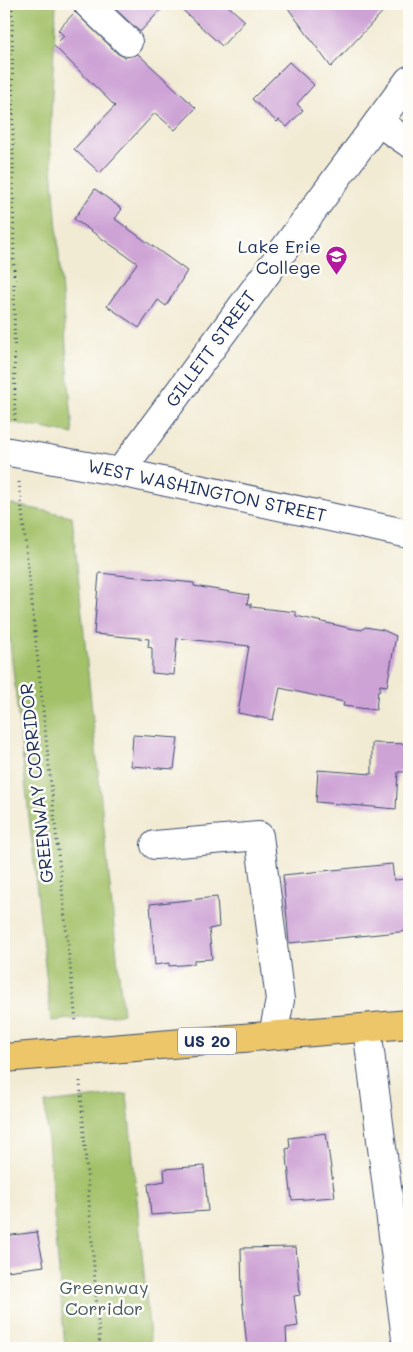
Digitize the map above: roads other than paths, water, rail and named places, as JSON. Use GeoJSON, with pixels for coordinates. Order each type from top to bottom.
{"type":"FeatureCollection","features":[{"type":"Feature","properties":{"kind":"main road","name":"US 20"},"geometry":{"type":"LineString","coordinates":[[4,1058],[409,1024]]}},
{"type":"Feature","properties":{"kind":"street"},"geometry":{"type":"LineString","coordinates":[[88,4],[128,42]]}},
{"type":"Feature","properties":{"kind":"street","name":"GILLETT STREET"},"geometry":{"type":"LineString","coordinates":[[120,472],[409,80]]}},
{"type":"Feature","properties":{"kind":"street"},"geometry":{"type":"LineString","coordinates":[[378,122],[409,143]]}},
{"type":"Feature","properties":{"kind":"street","name":"WEST WASHINGTON STREET"},"geometry":{"type":"LineString","coordinates":[[10,452],[120,472],[409,534]]}},
{"type":"Feature","properties":{"kind":"street"},"geometry":{"type":"LineString","coordinates":[[156,844],[259,836],[280,1000],[273,1035]]}},
{"type":"Feature","properties":{"kind":"street"},"geometry":{"type":"LineString","coordinates":[[367,1028],[406,1347]]}},
{"type":"Feature","properties":{"kind":"place","name":"Lake Erie College"},"geometry":{"type":"Point","coordinates":[337,276]}},
{"type":"Feature","properties":{"kind":"park label","name":"Greenway Corridor"},"geometry":{"type":"Point","coordinates":[104,1298]}}]}
